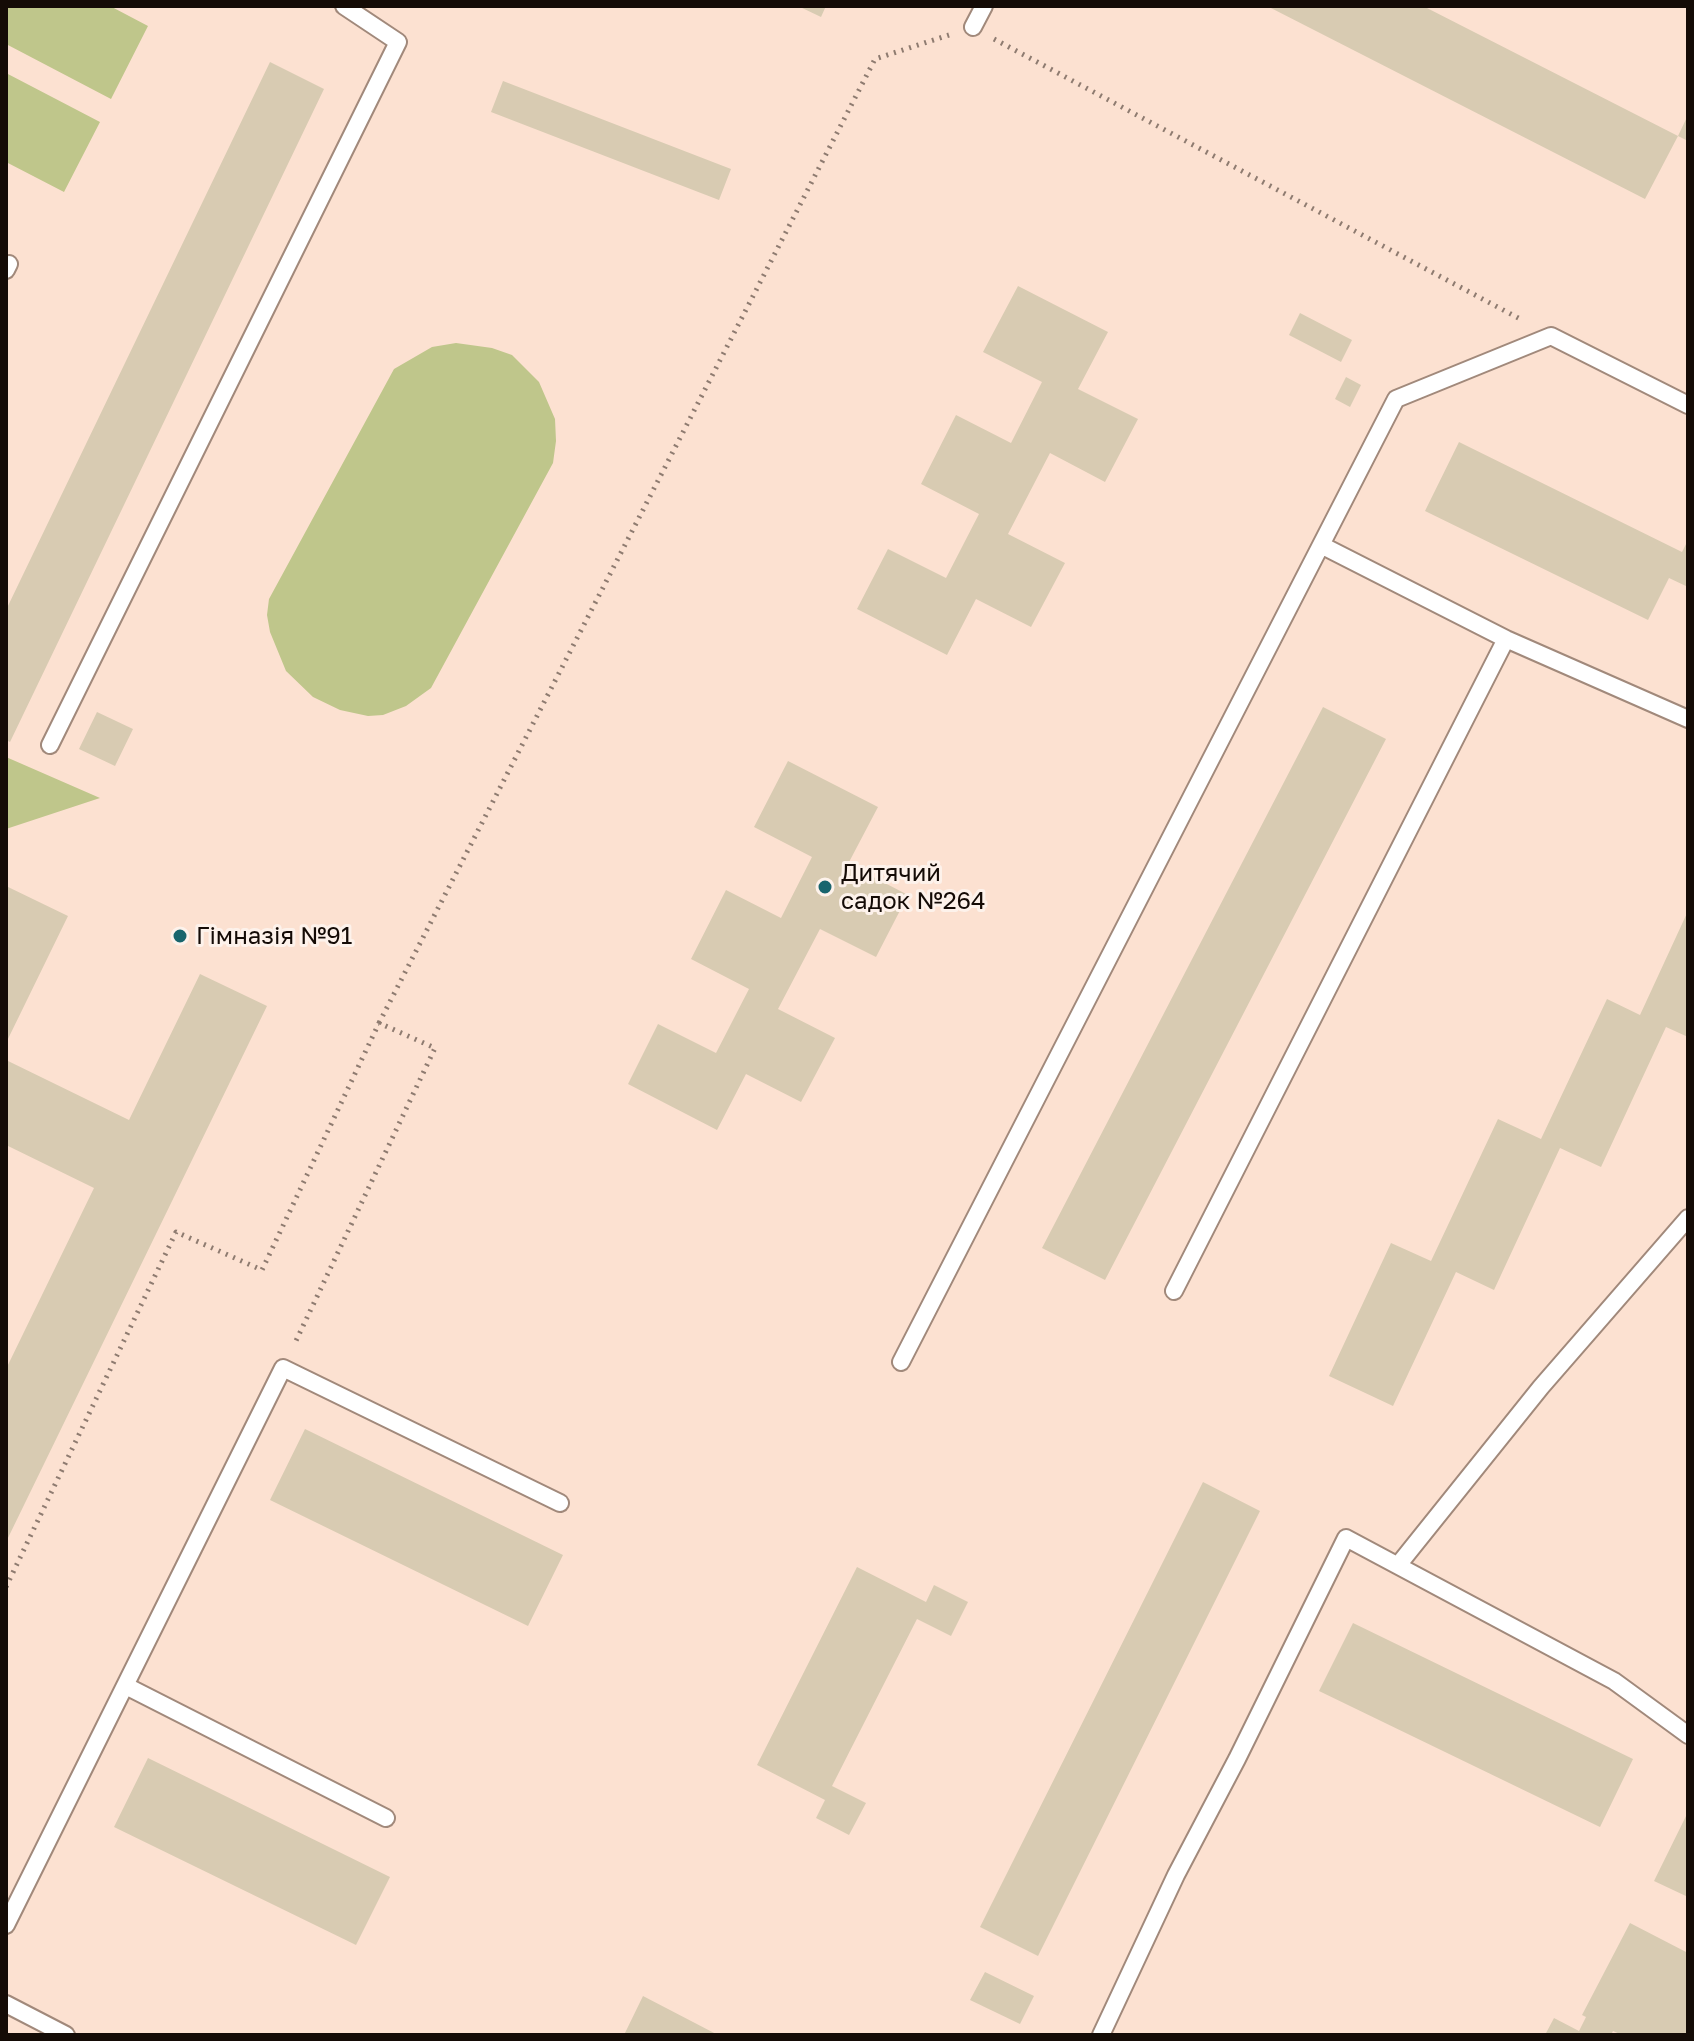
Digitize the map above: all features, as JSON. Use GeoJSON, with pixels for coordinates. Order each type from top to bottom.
{"type":"FeatureCollection","features":[{"type":"Feature","properties":{"kind":"lane"},"geometry":{"type":"LineString","coordinates":[[50,745],[398,42],[344,6]]}},
{"type":"Feature","properties":{"kind":"lane"},"geometry":{"type":"LineString","coordinates":[[973,27],[984,6]]}},
{"type":"Feature","properties":{"kind":"lane"},"geometry":{"type":"LineString","coordinates":[[901,1362],[1396,399],[1551,336],[1687,402]]}},
{"type":"Feature","properties":{"kind":"lane"},"geometry":{"type":"LineString","coordinates":[[1321,545],[1506,639],[1688,719]]}},
{"type":"Feature","properties":{"kind":"lane"},"geometry":{"type":"LineString","coordinates":[[1174,1291],[1506,639]]}},
{"type":"Feature","properties":{"kind":"lane"},"geometry":{"type":"LineString","coordinates":[[1399,1564],[1541,1387],[1688,1218]]}},
{"type":"Feature","properties":{"kind":"lane"},"geometry":{"type":"LineString","coordinates":[[6,1925],[283,1368],[560,1503]]}},
{"type":"Feature","properties":{"kind":"lane"},"geometry":{"type":"LineString","coordinates":[[1101,2035],[1176,1875],[1346,1538],[1614,1681],[1688,1735]]}},
{"type":"Feature","properties":{"kind":"lane"},"geometry":{"type":"LineString","coordinates":[[126,1686],[386,1818]]}},
{"type":"Feature","properties":{"kind":"lane"},"geometry":{"type":"LineString","coordinates":[[6,2004],[66,2035]]}},
{"type":"Feature","properties":{"kind":"path"},"geometry":{"type":"LineString","coordinates":[[6,1587],[176,1232],[262,1270],[379,1023],[875,59],[973,27],[1551,336]]}},
{"type":"Feature","properties":{"kind":"path"},"geometry":{"type":"LineString","coordinates":[[283,1368],[435,1048],[379,1023]]}},
{"type":"Feature","properties":{"kind":"green space"},"geometry":{"type":"Polygon","coordinates":[[[6,6],[110,6],[148,26],[111,99],[6,44],[6,6]]]}},
{"type":"Feature","properties":{"kind":"green space"},"geometry":{"type":"Polygon","coordinates":[[[6,73],[100,122],[64,192],[6,162],[6,73]]]}},
{"type":"Feature","properties":{"kind":"green space"},"geometry":{"type":"Polygon","coordinates":[[[456,343],[492,348],[512,355],[539,382],[555,419],[553,463],[431,688],[406,706],[383,715],[368,716],[340,710],[313,697],[286,671],[270,632],[267,615],[269,599],[394,369],[432,347],[456,343]]]}},
{"type":"Feature","properties":{"kind":"green space"},"geometry":{"type":"Polygon","coordinates":[[[6,757],[100,798],[6,829],[6,757]]]}},
{"type":"Feature","properties":{"kind":"building"},"geometry":{"type":"Polygon","coordinates":[[[798,6],[826,6],[821,17],[798,6]]]}},
{"type":"Feature","properties":{"kind":"building"},"geometry":{"type":"Polygon","coordinates":[[[1267,6],[1423,6],[1678,136],[1645,199],[1267,6]]]}},
{"type":"Feature","properties":{"kind":"building"},"geometry":{"type":"Polygon","coordinates":[[[270,62],[324,89],[10,742],[6,740],[6,610],[270,62]]]}},
{"type":"Feature","properties":{"kind":"building"},"geometry":{"type":"Polygon","coordinates":[[[503,81],[731,169],[719,200],[491,112],[503,81]]]}},
{"type":"Feature","properties":{"kind":"building"},"geometry":{"type":"Polygon","coordinates":[[[1688,115],[1688,141],[1678,136],[1688,115]]]}},
{"type":"Feature","properties":{"kind":"building"},"geometry":{"type":"Polygon","coordinates":[[[1018,286],[1108,332],[1078,389],[1138,419],[1105,482],[1050,453],[1008,534],[1065,563],[1031,627],[976,599],[947,655],[857,609],[888,549],[946,578],[979,514],[921,484],[956,415],[1011,443],[1042,382],[983,352],[1018,286]]]}},
{"type":"Feature","properties":{"kind":"building"},"geometry":{"type":"Polygon","coordinates":[[[1300,313],[1352,340],[1341,362],[1289,335],[1300,313]]]}},
{"type":"Feature","properties":{"kind":"building"},"geometry":{"type":"Polygon","coordinates":[[[1346,377],[1361,385],[1350,407],[1335,399],[1346,377]]]}},
{"type":"Feature","properties":{"kind":"building"},"geometry":{"type":"Polygon","coordinates":[[[1459,442],[1682,552],[1688,540],[1688,587],[1669,578],[1648,620],[1425,511],[1459,442]]]}},
{"type":"Feature","properties":{"kind":"building"},"geometry":{"type":"Polygon","coordinates":[[[1323,707],[1386,739],[1105,1280],[1042,1248],[1323,707]]]}},
{"type":"Feature","properties":{"kind":"building"},"geometry":{"type":"Polygon","coordinates":[[[97,712],[133,729],[115,766],[79,749],[97,712]]]}},
{"type":"Feature","properties":{"kind":"building"},"geometry":{"type":"Polygon","coordinates":[[[788,761],[878,807],[848,864],[908,895],[876,957],[820,929],[778,1009],[835,1038],[801,1102],[746,1074],[717,1130],[628,1084],[658,1024],[716,1053],[749,989],[691,959],[726,890],[781,918],[812,857],[754,827],[788,761]]]}},
{"type":"Feature","properties":{"kind":"building"},"geometry":{"type":"Polygon","coordinates":[[[6,886],[68,916],[6,1043],[6,886]]]}},
{"type":"Feature","properties":{"kind":"building"},"geometry":{"type":"Polygon","coordinates":[[[1688,911],[1688,1037],[1666,1027],[1601,1167],[1560,1148],[1494,1290],[1456,1272],[1393,1406],[1329,1376],[1391,1243],[1431,1261],[1498,1119],[1541,1139],[1607,999],[1640,1015],[1688,911]]]}},
{"type":"Feature","properties":{"kind":"building"},"geometry":{"type":"Polygon","coordinates":[[[200,974],[267,1006],[6,1542],[6,1369],[94,1188],[6,1145],[6,1060],[129,1120],[200,974]]]}},
{"type":"Feature","properties":{"kind":"building"},"geometry":{"type":"Polygon","coordinates":[[[305,1429],[563,1555],[528,1626],[270,1500],[305,1429]]]}},
{"type":"Feature","properties":{"kind":"building"},"geometry":{"type":"Polygon","coordinates":[[[1203,1482],[1260,1511],[1038,1956],[980,1927],[1203,1482]]]}},
{"type":"Feature","properties":{"kind":"building"},"geometry":{"type":"Polygon","coordinates":[[[857,1567],[926,1602],[934,1585],[968,1602],[951,1636],[917,1619],[832,1786],[866,1803],[849,1835],[816,1818],[825,1800],[757,1765],[857,1567]]]}},
{"type":"Feature","properties":{"kind":"building"},"geometry":{"type":"Polygon","coordinates":[[[1353,1623],[1633,1759],[1600,1827],[1319,1691],[1353,1623]]]}},
{"type":"Feature","properties":{"kind":"building"},"geometry":{"type":"Polygon","coordinates":[[[148,1758],[390,1877],[356,1945],[114,1827],[148,1758]]]}},
{"type":"Feature","properties":{"kind":"building"},"geometry":{"type":"Polygon","coordinates":[[[1688,1812],[1688,1897],[1654,1881],[1688,1812]]]}},
{"type":"Feature","properties":{"kind":"building"},"geometry":{"type":"Polygon","coordinates":[[[1630,1923],[1688,1953],[1688,2035],[1622,2035],[1613,2031],[1611,2035],[1545,2035],[1554,2018],[1579,2031],[1586,2017],[1582,2015],[1630,1923]]]}},
{"type":"Feature","properties":{"kind":"building"},"geometry":{"type":"Polygon","coordinates":[[[985,1972],[1034,1996],[1020,2024],[970,2000],[985,1972]]]}},
{"type":"Feature","properties":{"kind":"building"},"geometry":{"type":"Polygon","coordinates":[[[643,1996],[718,2035],[624,2035],[643,1996]]]}},
{"type":"Feature","properties":{"kind":"place","name":"Дитячий садок №264"},"geometry":{"type":"Point","coordinates":[825,887]}},
{"type":"Feature","properties":{"kind":"place","name":"Гімназія №91"},"geometry":{"type":"Point","coordinates":[180,936]}}]}
